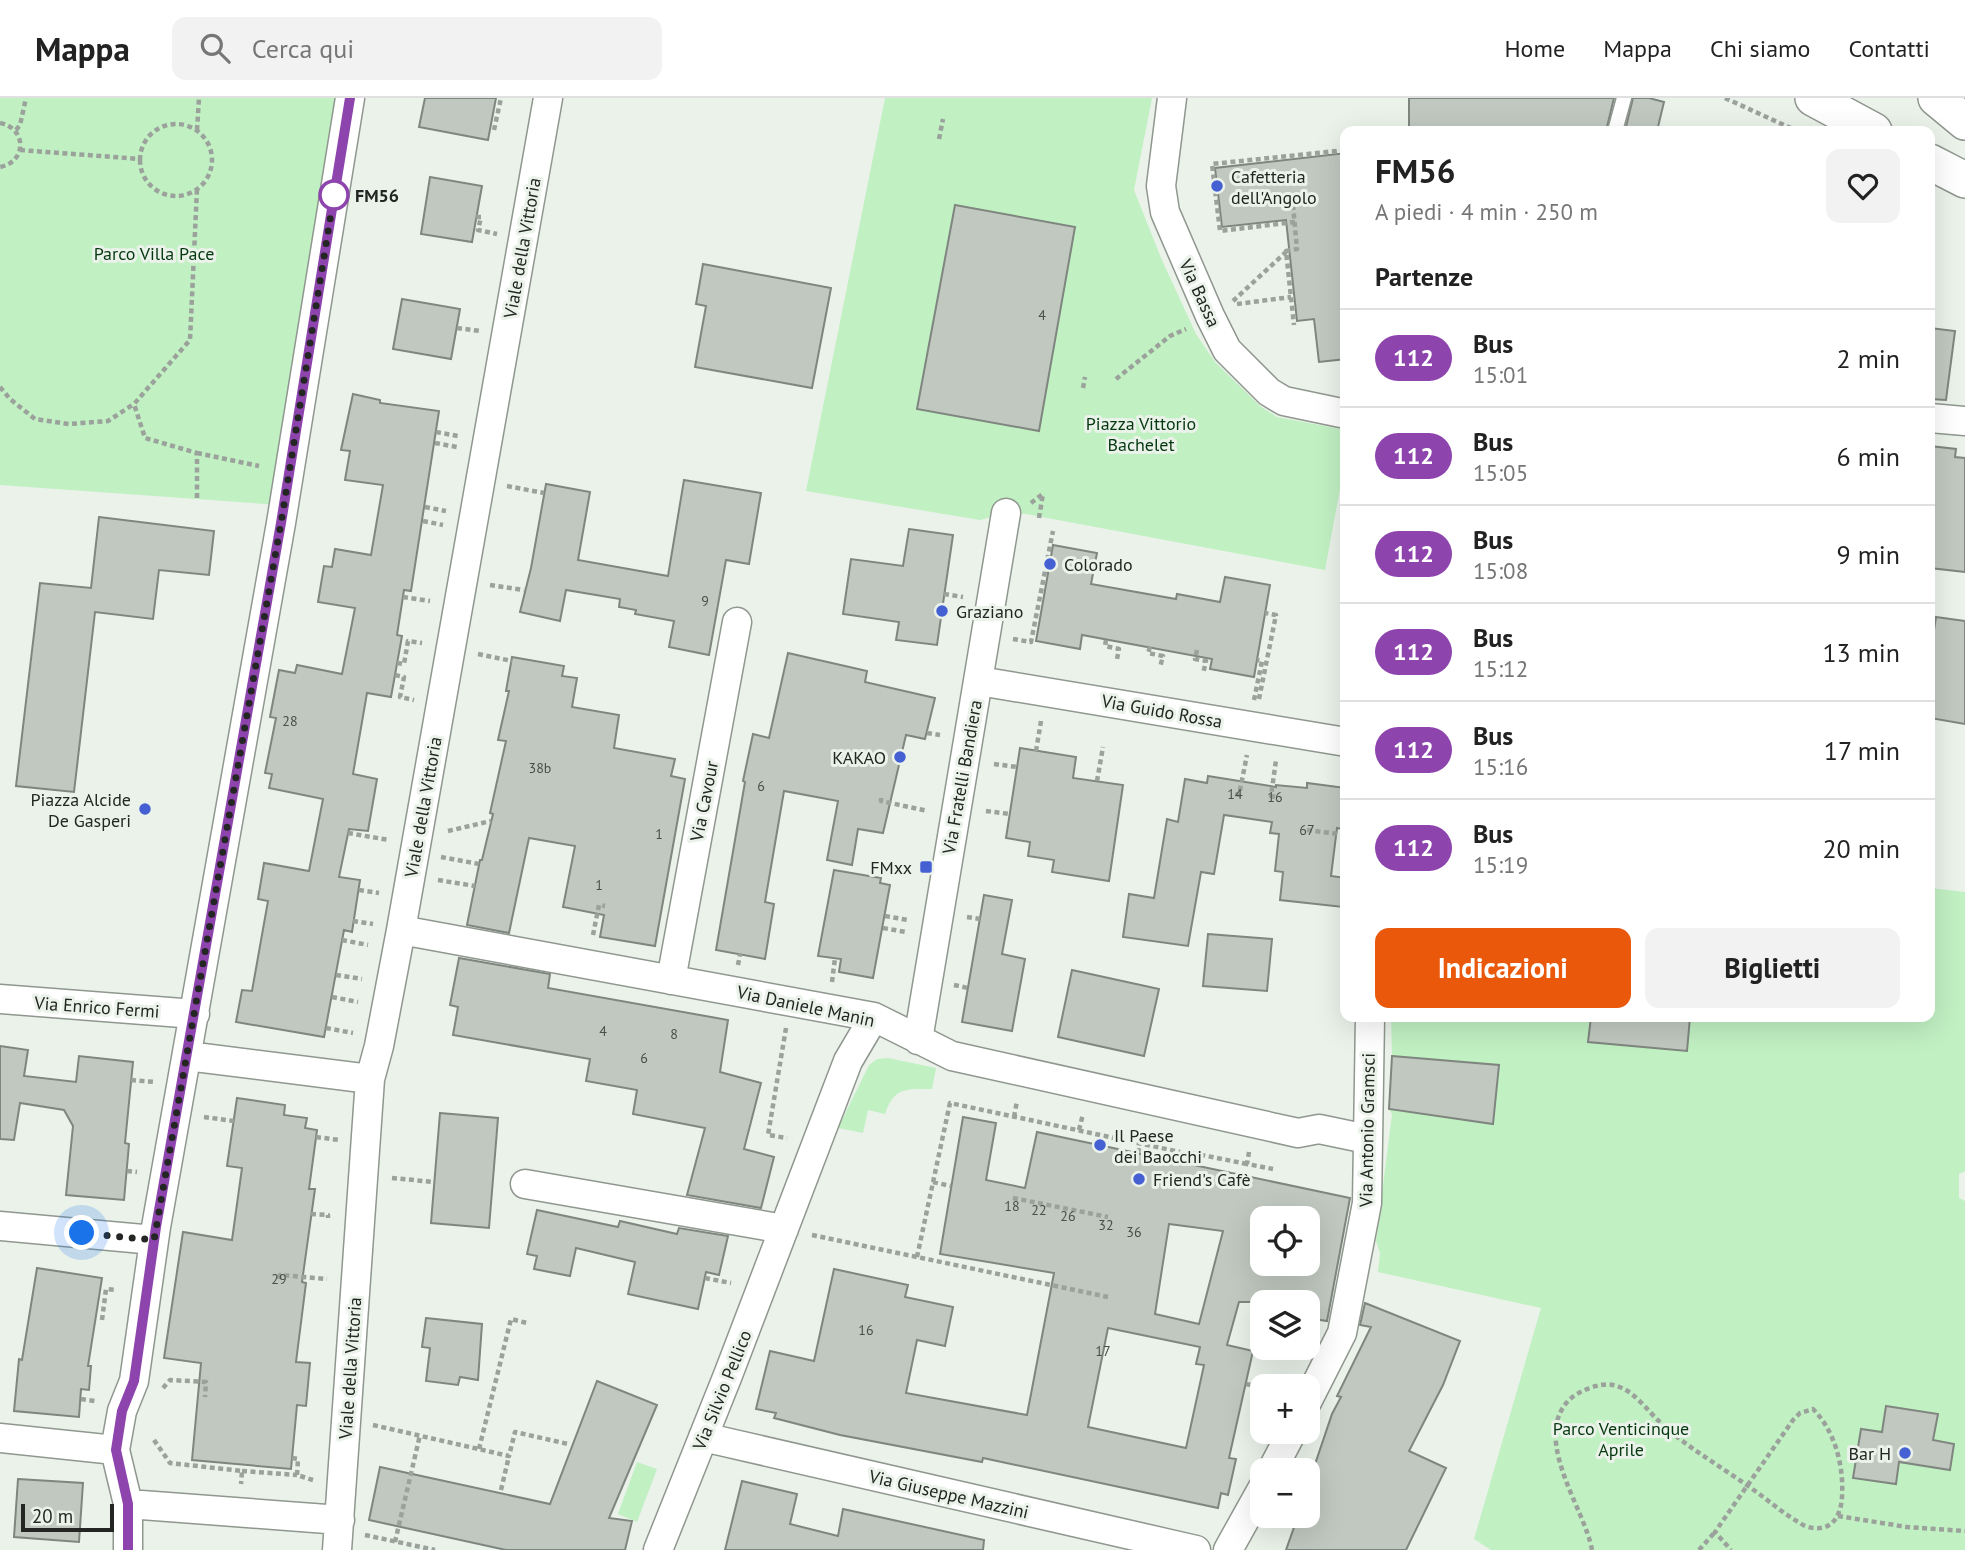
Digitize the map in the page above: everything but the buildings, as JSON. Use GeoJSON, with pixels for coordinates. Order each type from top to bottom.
{"type":"FeatureCollection","features":[{"type":"Feature","properties":{"kind":"street"},"geometry":{"type":"LineString","coordinates":[[128,1550],[128,1504],[116,1450],[122,1411],[134,1381],[154,1240],[281,523],[350,98]]}},
{"type":"Feature","properties":{"kind":"street","name":"Viale della Vittoria"},"geometry":{"type":"LineString","coordinates":[[337,1550],[370,1079],[379,1046],[390,928],[548,98]]}},
{"type":"Feature","properties":{"kind":"street","name":"Via Bassa"},"geometry":{"type":"LineString","coordinates":[[1172,98],[1161,186],[1165,212],[1227,350],[1269,392],[1284,401],[1340,413]]}},
{"type":"Feature","properties":{"kind":"street"},"geometry":{"type":"LineString","coordinates":[[1813,98],[1865,126]]}},
{"type":"Feature","properties":{"kind":"street"},"geometry":{"type":"LineString","coordinates":[[1936,98],[1965,122]]}},
{"type":"Feature","properties":{"kind":"street"},"geometry":{"type":"LineString","coordinates":[[1935,165],[1965,180]]}},
{"type":"Feature","properties":{"kind":"street"},"geometry":{"type":"LineString","coordinates":[[1935,418],[1965,421]]}},
{"type":"Feature","properties":{"kind":"street","name":"Via Fratelli Bandiera"},"geometry":{"type":"LineString","coordinates":[[918,1040],[1006,513]]}},
{"type":"Feature","properties":{"kind":"street","name":"Via Cavour"},"geometry":{"type":"LineString","coordinates":[[671,980],[737,622]]}},
{"type":"Feature","properties":{"kind":"street","name":"Via Guido Rossa"},"geometry":{"type":"LineString","coordinates":[[979,681],[1340,741]]}},
{"type":"Feature","properties":{"kind":"street","name":"Via Daniele Manin"},"geometry":{"type":"LineString","coordinates":[[390,928],[874,1017],[951,1056],[1298,1133],[1319,1129],[1367,1139]]}},
{"type":"Feature","properties":{"kind":"street","name":"Via Enrico Fermi"},"geometry":{"type":"LineString","coordinates":[[0,999],[195,1014]]}},
{"type":"Feature","properties":{"kind":"street","name":"Via Silvio Pellico"},"geometry":{"type":"LineString","coordinates":[[659,1550],[848,1061],[874,1017]]}},
{"type":"Feature","properties":{"kind":"street","name":"Via Antonio Gramsci"},"geometry":{"type":"LineString","coordinates":[[1320,1376],[1342,1333],[1367,1203],[1370,1022]]}},
{"type":"Feature","properties":{"kind":"street"},"geometry":{"type":"LineString","coordinates":[[187,1056],[370,1079]]}},
{"type":"Feature","properties":{"kind":"street"},"geometry":{"type":"LineString","coordinates":[[525,1184],[784,1229]]}},
{"type":"Feature","properties":{"kind":"street"},"geometry":{"type":"LineString","coordinates":[[0,1226],[154,1240]]}},
{"type":"Feature","properties":{"kind":"street","name":"Via Giuseppe Mazzini"},"geometry":{"type":"LineString","coordinates":[[703,1437],[1196,1550]]}},
{"type":"Feature","properties":{"kind":"street"},"geometry":{"type":"LineString","coordinates":[[0,1438],[116,1450]]}},
{"type":"Feature","properties":{"kind":"street"},"geometry":{"type":"LineString","coordinates":[[128,1504],[340,1520]]}},
{"type":"Feature","properties":{"kind":"street"},"geometry":{"type":"LineString","coordinates":[[1228,1550],[1250,1511]]}},
{"type":"Feature","properties":{"kind":"lane"},"geometry":{"type":"LineString","coordinates":[[1616,126],[1624,98]]}},
{"type":"Feature","properties":{"kind":"path"},"geometry":{"type":"LineString","coordinates":[[16,130],[20,125],[26,98]]}},
{"type":"Feature","properties":{"kind":"path"},"geometry":{"type":"LineString","coordinates":[[197,130],[199,98]]}},
{"type":"Feature","properties":{"kind":"path"},"geometry":{"type":"LineString","coordinates":[[494,130],[501,98]]}},
{"type":"Feature","properties":{"kind":"path"},"geometry":{"type":"LineString","coordinates":[[1725,98],[1786,126]]}},
{"type":"Feature","properties":{"kind":"path"},"geometry":{"type":"LineString","coordinates":[[939,139],[943,119]]}},
{"type":"Feature","properties":{"kind":"path"},"geometry":{"type":"LineString","coordinates":[[0,122],[10,125],[20,136],[20,150],[13,162],[0,167]]}},
{"type":"Feature","properties":{"kind":"path"},"geometry":{"type":"LineString","coordinates":[[176,123],[197,130],[211,148],[211,171],[197,189],[187,194],[164,194],[146,180],[140,159],[147,138],[165,125],[176,123]]}},
{"type":"Feature","properties":{"kind":"path"},"geometry":{"type":"LineString","coordinates":[[20,150],[140,159]]}},
{"type":"Feature","properties":{"kind":"path"},"geometry":{"type":"LineString","coordinates":[[1294,222],[1220,231],[1212,164],[1340,151]]}},
{"type":"Feature","properties":{"kind":"path"},"geometry":{"type":"LineString","coordinates":[[0,387],[10,399],[35,419],[69,424],[108,421],[134,404],[190,340],[197,189]]}},
{"type":"Feature","properties":{"kind":"path"},"geometry":{"type":"LineString","coordinates":[[1291,297],[1229,305],[1286,251],[1297,250],[1293,205]]}},
{"type":"Feature","properties":{"kind":"path"},"geometry":{"type":"LineString","coordinates":[[476,217],[481,218],[478,230],[502,235]]}},
{"type":"Feature","properties":{"kind":"path"},"geometry":{"type":"LineString","coordinates":[[1286,251],[1294,325]]}},
{"type":"Feature","properties":{"kind":"path"},"geometry":{"type":"LineString","coordinates":[[457,328],[484,332]]}},
{"type":"Feature","properties":{"kind":"path"},"geometry":{"type":"LineString","coordinates":[[1116,379],[1170,336]]}},
{"type":"Feature","properties":{"kind":"path"},"geometry":{"type":"LineString","coordinates":[[1083,388],[1085,377]]}},
{"type":"Feature","properties":{"kind":"path"},"geometry":{"type":"LineString","coordinates":[[134,404],[145,438],[197,453],[259,466]]}},
{"type":"Feature","properties":{"kind":"path"},"geometry":{"type":"LineString","coordinates":[[436,432],[466,437]]}},
{"type":"Feature","properties":{"kind":"path"},"geometry":{"type":"LineString","coordinates":[[435,443],[464,448]]}},
{"type":"Feature","properties":{"kind":"path"},"geometry":{"type":"LineString","coordinates":[[197,453],[197,498]]}},
{"type":"Feature","properties":{"kind":"path"},"geometry":{"type":"LineString","coordinates":[[504,485],[544,493]]}},
{"type":"Feature","properties":{"kind":"path"},"geometry":{"type":"LineString","coordinates":[[1039,518],[1044,493]]}},
{"type":"Feature","properties":{"kind":"path"},"geometry":{"type":"LineString","coordinates":[[425,507],[453,512]]}},
{"type":"Feature","properties":{"kind":"path"},"geometry":{"type":"LineString","coordinates":[[423,521],[451,526]]}},
{"type":"Feature","properties":{"kind":"path"},"geometry":{"type":"LineString","coordinates":[[1005,638],[1031,642],[1053,531]]}},
{"type":"Feature","properties":{"kind":"path"},"geometry":{"type":"LineString","coordinates":[[486,584],[524,590]]}},
{"type":"Feature","properties":{"kind":"path"},"geometry":{"type":"LineString","coordinates":[[944,594],[967,598]]}},
{"type":"Feature","properties":{"kind":"path"},"geometry":{"type":"LineString","coordinates":[[403,597],[438,603]]}},
{"type":"Feature","properties":{"kind":"path"},"geometry":{"type":"LineString","coordinates":[[1257,660],[1262,661],[1255,706],[1276,615],[1265,613]]}},
{"type":"Feature","properties":{"kind":"path"},"geometry":{"type":"LineString","coordinates":[[1106,640],[1105,646],[1119,649],[1117,659]]}},
{"type":"Feature","properties":{"kind":"path"},"geometry":{"type":"LineString","coordinates":[[397,663],[404,664],[408,641],[431,644]]}},
{"type":"Feature","properties":{"kind":"path"},"geometry":{"type":"LineString","coordinates":[[1150,648],[1148,653],[1163,656],[1160,667]]}},
{"type":"Feature","properties":{"kind":"path"},"geometry":{"type":"LineString","coordinates":[[1197,650],[1195,659],[1206,661],[1203,674]]}},
{"type":"Feature","properties":{"kind":"path"},"geometry":{"type":"LineString","coordinates":[[474,653],[512,661]]}},
{"type":"Feature","properties":{"kind":"path"},"geometry":{"type":"LineString","coordinates":[[395,675],[404,677],[400,697],[421,701]]}},
{"type":"Feature","properties":{"kind":"path"},"geometry":{"type":"LineString","coordinates":[[1036,751],[1042,715]]}},
{"type":"Feature","properties":{"kind":"path"},"geometry":{"type":"LineString","coordinates":[[1097,781],[1103,747]]}},
{"type":"Feature","properties":{"kind":"path"},"geometry":{"type":"LineString","coordinates":[[1235,794],[1239,795],[1248,748]]}},
{"type":"Feature","properties":{"kind":"path"},"geometry":{"type":"LineString","coordinates":[[1275,797],[1270,796],[1278,753]]}},
{"type":"Feature","properties":{"kind":"path"},"geometry":{"type":"LineString","coordinates":[[986,762],[1017,767]]}},
{"type":"Feature","properties":{"kind":"path"},"geometry":{"type":"LineString","coordinates":[[881,797],[881,801],[935,813]]}},
{"type":"Feature","properties":{"kind":"path"},"geometry":{"type":"LineString","coordinates":[[978,810],[1010,814]]}},
{"type":"Feature","properties":{"kind":"path"},"geometry":{"type":"LineString","coordinates":[[442,830],[491,821]]}},
{"type":"Feature","properties":{"kind":"path"},"geometry":{"type":"LineString","coordinates":[[1307,831],[1340,834]]}},
{"type":"Feature","properties":{"kind":"path"},"geometry":{"type":"LineString","coordinates":[[348,833],[396,842]]}},
{"type":"Feature","properties":{"kind":"path"},"geometry":{"type":"LineString","coordinates":[[437,856],[479,864]]}},
{"type":"Feature","properties":{"kind":"path"},"geometry":{"type":"LineString","coordinates":[[883,868],[924,875]]}},
{"type":"Feature","properties":{"kind":"path"},"geometry":{"type":"LineString","coordinates":[[433,879],[475,886]]}},
{"type":"Feature","properties":{"kind":"path"},"geometry":{"type":"LineString","coordinates":[[359,890],[387,895]]}},
{"type":"Feature","properties":{"kind":"path"},"geometry":{"type":"LineString","coordinates":[[591,946],[599,905],[605,906]]}},
{"type":"Feature","properties":{"kind":"path"},"geometry":{"type":"LineString","coordinates":[[885,916],[916,922]]}},
{"type":"Feature","properties":{"kind":"path"},"geometry":{"type":"LineString","coordinates":[[354,921],[390,928]]}},
{"type":"Feature","properties":{"kind":"path"},"geometry":{"type":"LineString","coordinates":[[883,928],[914,934]]}},
{"type":"Feature","properties":{"kind":"path"},"geometry":{"type":"LineString","coordinates":[[342,940],[375,946]]}},
{"type":"Feature","properties":{"kind":"path"},"geometry":{"type":"LineString","coordinates":[[831,989],[835,958]]}},
{"type":"Feature","properties":{"kind":"path"},"geometry":{"type":"LineString","coordinates":[[335,975],[369,980]]}},
{"type":"Feature","properties":{"kind":"path"},"geometry":{"type":"LineString","coordinates":[[332,997],[365,1003]]}},
{"type":"Feature","properties":{"kind":"path"},"geometry":{"type":"LineString","coordinates":[[787,1021],[768,1135],[816,1144]]}},
{"type":"Feature","properties":{"kind":"path"},"geometry":{"type":"LineString","coordinates":[[326,1028],[360,1034]]}},
{"type":"Feature","properties":{"kind":"path"},"geometry":{"type":"LineString","coordinates":[[131,1080],[163,1083]]}},
{"type":"Feature","properties":{"kind":"path"},"geometry":{"type":"LineString","coordinates":[[918,1256],[950,1103],[1180,1152]]}},
{"type":"Feature","properties":{"kind":"path"},"geometry":{"type":"LineString","coordinates":[[195,1116],[234,1121]]}},
{"type":"Feature","properties":{"kind":"path"},"geometry":{"type":"LineString","coordinates":[[316,1137],[344,1140]]}},
{"type":"Feature","properties":{"kind":"path"},"geometry":{"type":"LineString","coordinates":[[780,1150],[784,1138]]}},
{"type":"Feature","properties":{"kind":"path"},"geometry":{"type":"LineString","coordinates":[[1192,1153],[1247,1164]]}},
{"type":"Feature","properties":{"kind":"path"},"geometry":{"type":"LineString","coordinates":[[392,1178],[435,1182]]}},
{"type":"Feature","properties":{"kind":"path"},"geometry":{"type":"LineString","coordinates":[[933,1182],[951,1186]]}},
{"type":"Feature","properties":{"kind":"path"},"geometry":{"type":"LineString","coordinates":[[1013,1198],[1108,1217]]}},
{"type":"Feature","properties":{"kind":"path"},"geometry":{"type":"LineString","coordinates":[[784,1229],[1108,1297]]}},
{"type":"Feature","properties":{"kind":"path"},"geometry":{"type":"LineString","coordinates":[[279,1279],[280,1275],[336,1280]]}},
{"type":"Feature","properties":{"kind":"path"},"geometry":{"type":"LineString","coordinates":[[705,1279],[737,1284]]}},
{"type":"Feature","properties":{"kind":"path"},"geometry":{"type":"LineString","coordinates":[[102,1320],[106,1289],[121,1290]]}},
{"type":"Feature","properties":{"kind":"path"},"geometry":{"type":"LineString","coordinates":[[479,1449],[511,1319],[527,1323]]}},
{"type":"Feature","properties":{"kind":"path"},"geometry":{"type":"LineString","coordinates":[[158,1393],[170,1380],[206,1381],[205,1397]]}},
{"type":"Feature","properties":{"kind":"path"},"geometry":{"type":"LineString","coordinates":[[1246,1384],[1250,1385]]}},
{"type":"Feature","properties":{"kind":"path"},"geometry":{"type":"LineString","coordinates":[[1592,1550],[1587,1528],[1561,1468],[1557,1444],[1557,1424],[1562,1410],[1569,1400],[1583,1391],[1613,1385],[1629,1392],[1661,1424],[1749,1486],[1801,1524],[1813,1528],[1831,1525],[1838,1516],[1843,1487],[1834,1442],[1825,1422],[1813,1409],[1800,1413],[1793,1420],[1749,1486],[1699,1550]]}},
{"type":"Feature","properties":{"kind":"path"},"geometry":{"type":"LineString","coordinates":[[372,1424],[509,1456]]}},
{"type":"Feature","properties":{"kind":"path"},"geometry":{"type":"LineString","coordinates":[[501,1490],[514,1432],[568,1444]]}},
{"type":"Feature","properties":{"kind":"path"},"geometry":{"type":"LineString","coordinates":[[395,1542],[420,1435]]}},
{"type":"Feature","properties":{"kind":"path"},"geometry":{"type":"LineString","coordinates":[[154,1440],[170,1463],[297,1475],[315,1480]]}},
{"type":"Feature","properties":{"kind":"path"},"geometry":{"type":"LineString","coordinates":[[292,1458],[298,1459],[297,1475]]}},
{"type":"Feature","properties":{"kind":"path"},"geometry":{"type":"LineString","coordinates":[[239,1512],[242,1471]]}},
{"type":"Feature","properties":{"kind":"path"},"geometry":{"type":"LineString","coordinates":[[1838,1516],[1908,1527],[1965,1531]]}},
{"type":"Feature","properties":{"kind":"path"},"geometry":{"type":"LineString","coordinates":[[1715,1532],[1731,1550]]}},
{"type":"Feature","properties":{"kind":"path"},"geometry":{"type":"LineString","coordinates":[[364,1535],[435,1550]]}},
{"type":"Feature","properties":{"kind":"green space","name":"Parco Villa Pace"},"geometry":{"type":"Polygon","coordinates":[[[0,98],[342,98],[279,505],[0,485],[0,98]]]}},
{"type":"Feature","properties":{"kind":"green space","name":"Piazza Vittorio Bachelet"},"geometry":{"type":"Polygon","coordinates":[[[885,98],[1152,98],[1134,190],[1196,334],[1215,362],[1260,406],[1277,417],[1340,429],[1340,489],[1325,570],[1026,514],[1006,513],[980,520],[806,491],[885,98]],[[956,206],[1044,402],[1075,227],[956,206]]]}},
{"type":"Feature","properties":{"kind":"green space","name":"Parco Venticinque Aprile"},"geometry":{"type":"Polygon","coordinates":[[[1935,889],[1965,892],[1965,1171],[1959,1174],[1959,1198],[1965,1201],[1965,1550],[1491,1550],[1474,1539],[1541,1308],[1378,1272],[1380,1253],[1376,1241],[1392,1114],[1389,1109],[1391,1022],[1935,1022],[1935,889]]]}},
{"type":"Feature","properties":{"kind":"green space"},"geometry":{"type":"Polygon","coordinates":[[[888,1058],[936,1068],[932,1089],[902,1091],[892,1099],[885,1114],[868,1110],[863,1133],[838,1128],[869,1065],[877,1059],[888,1058]]]}},
{"type":"Feature","properties":{"kind":"green space"},"geometry":{"type":"Polygon","coordinates":[[[637,1462],[657,1469],[637,1522],[618,1514],[637,1462]]]}},
{"type":"Feature","properties":{"kind":"bus line","name":"112"},"geometry":{"type":"LineString","coordinates":[[128,1550],[128,1504],[116,1450],[122,1411],[134,1381],[156,1227],[281,523],[350,98]]}},
{"type":"Feature","properties":{"kind":"place","name":"Cafetteria dell'Angolo"},"geometry":{"type":"Point","coordinates":[1217,186]}},
{"type":"Feature","properties":{"kind":"place","name":"FM56"},"geometry":{"type":"Point","coordinates":[334,195]}},
{"type":"Feature","properties":{"kind":"place","name":"Colorado"},"geometry":{"type":"Point","coordinates":[1050,564]}},
{"type":"Feature","properties":{"kind":"place","name":"Graziano"},"geometry":{"type":"Point","coordinates":[942,611]}},
{"type":"Feature","properties":{"kind":"place","name":"KAKAO"},"geometry":{"type":"Point","coordinates":[900,757]}},
{"type":"Feature","properties":{"kind":"place","name":"Piazza Alcide De Gasperi"},"geometry":{"type":"Point","coordinates":[145,809]}},
{"type":"Feature","properties":{"kind":"place","name":"FMxx"},"geometry":{"type":"Point","coordinates":[926,867]}},
{"type":"Feature","properties":{"kind":"place","name":"Il Paese dei Baocchi"},"geometry":{"type":"Point","coordinates":[1100,1145]}},
{"type":"Feature","properties":{"kind":"place","name":"Friend's Cafè"},"geometry":{"type":"Point","coordinates":[1139,1179]}},
{"type":"Feature","properties":{"kind":"place","name":"Bar H"},"geometry":{"type":"Point","coordinates":[1905,1453]}},
{"type":"Feature","properties":{"kind":"route"},"geometry":{"type":"LineString","coordinates":[[82,1233],[154,1240],[281,523],[334,195]]}}]}
